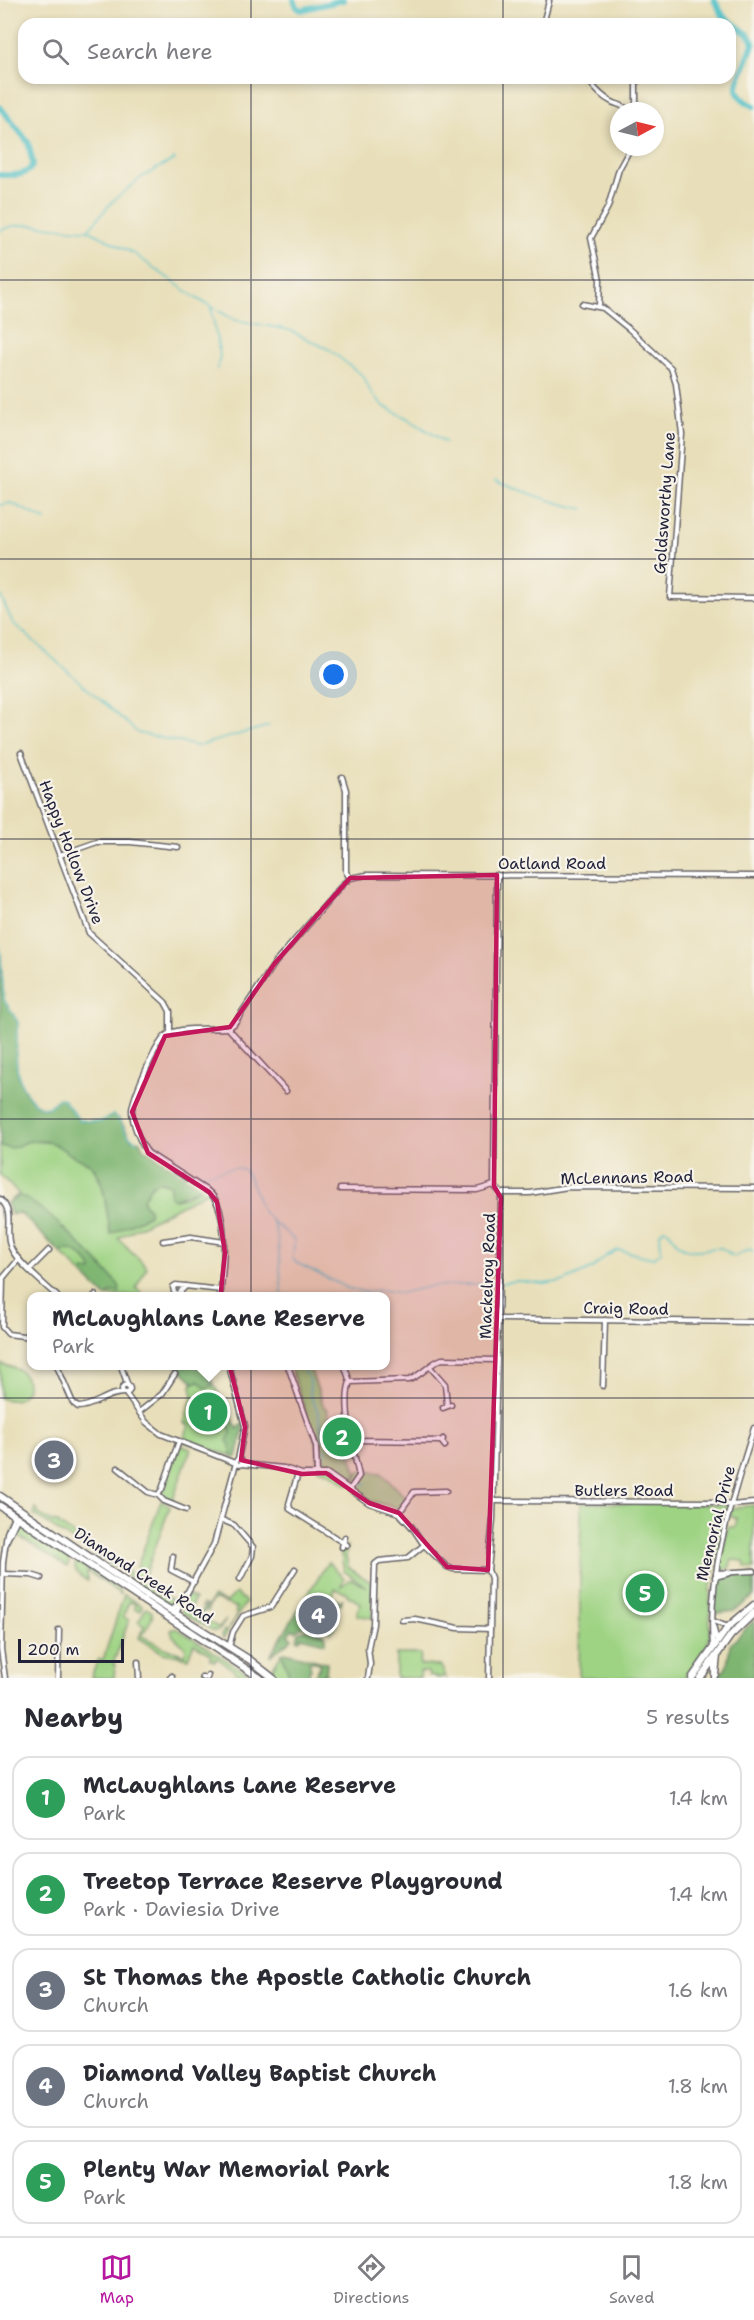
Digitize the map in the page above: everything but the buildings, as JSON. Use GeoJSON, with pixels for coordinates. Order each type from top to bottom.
{"type":"FeatureCollection","features":[{"type":"Feature","properties":{"kind":"main road","name":"Diamond Creek Road"},"geometry":{"type":"LineString","coordinates":[[0,1496],[18,1514],[260,1678]]}},
{"type":"Feature","properties":{"kind":"main road","name":"Diamond Creek Road"},"geometry":{"type":"LineString","coordinates":[[0,1506],[18,1514],[229,1647],[273,1678]]}},
{"type":"Feature","properties":{"kind":"main road"},"geometry":{"type":"LineString","coordinates":[[692,1678],[728,1628],[754,1605]]}},
{"type":"Feature","properties":{"kind":"main road"},"geometry":{"type":"LineString","coordinates":[[171,1619],[174,1613]]}},
{"type":"Feature","properties":{"kind":"main road"},"geometry":{"type":"LineString","coordinates":[[716,1647],[754,1613]]}},
{"type":"Feature","properties":{"kind":"main road","name":"Memorial Drive"},"geometry":{"type":"LineString","coordinates":[[714,1659],[716,1647]]}},
{"type":"Feature","properties":{"kind":"main road"},"geometry":{"type":"LineString","coordinates":[[700,1678],[714,1659]]}},
{"type":"Feature","properties":{"kind":"street"},"geometry":{"type":"LineString","coordinates":[[545,18],[549,1]]}},
{"type":"Feature","properties":{"kind":"street"},"geometry":{"type":"LineString","coordinates":[[591,84],[600,94],[614,102]]}},
{"type":"Feature","properties":{"kind":"street"},"geometry":{"type":"LineString","coordinates":[[636,84],[636,102]]}},
{"type":"Feature","properties":{"kind":"street"},"geometry":{"type":"LineString","coordinates":[[582,304],[599,306],[600,280],[591,238],[608,207],[619,169],[626,156]]}},
{"type":"Feature","properties":{"kind":"street","name":"Goldsworthy Lane"},"geometry":{"type":"LineString","coordinates":[[599,306],[629,329],[671,368],[676,384],[682,434],[670,597],[754,598]]}},
{"type":"Feature","properties":{"kind":"street","name":"Happy Hollow Drive"},"geometry":{"type":"LineString","coordinates":[[21,753],[89,933],[165,1002],[170,1011],[170,1034]]}},
{"type":"Feature","properties":{"kind":"street"},"geometry":{"type":"LineString","coordinates":[[186,1286],[221,1290],[224,1242],[218,1207],[214,1197],[148,1153],[143,1146],[133,1117],[134,1102],[157,1047],[165,1036],[228,1028],[237,1020],[275,963],[350,878],[346,872],[346,790],[342,777]]}},
{"type":"Feature","properties":{"kind":"street"},"geometry":{"type":"LineString","coordinates":[[60,855],[98,842],[130,842],[178,847]]}},
{"type":"Feature","properties":{"kind":"street"},"geometry":{"type":"LineString","coordinates":[[340,1189],[477,1190],[494,1185],[497,875]]}},
{"type":"Feature","properties":{"kind":"street","name":"Oatland Road"},"geometry":{"type":"LineString","coordinates":[[350,878],[497,875],[754,876]]}},
{"type":"Feature","properties":{"kind":"street"},"geometry":{"type":"LineString","coordinates":[[228,1028],[286,1091]]}},
{"type":"Feature","properties":{"kind":"street","name":"Mackelroy Road"},"geometry":{"type":"LineString","coordinates":[[489,1678],[491,1578],[488,1570],[494,1501],[501,1193],[494,1185]]}},
{"type":"Feature","properties":{"kind":"street","name":"McLennans Road"},"geometry":{"type":"LineString","coordinates":[[501,1193],[530,1193],[568,1187],[754,1188]]}},
{"type":"Feature","properties":{"kind":"street"},"geometry":{"type":"LineString","coordinates":[[0,1199],[6,1205],[9,1213],[10,1247],[53,1292]]}},
{"type":"Feature","properties":{"kind":"street"},"geometry":{"type":"LineString","coordinates":[[163,1241],[191,1237],[224,1242]]}},
{"type":"Feature","properties":{"kind":"street"},"geometry":{"type":"LineString","coordinates":[[30,1269],[49,1250]]}},
{"type":"Feature","properties":{"kind":"street"},"geometry":{"type":"LineString","coordinates":[[19,1259],[3,1278],[2,1327],[8,1334],[27,1336]]}},
{"type":"Feature","properties":{"kind":"street","name":"Craig Road"},"geometry":{"type":"LineString","coordinates":[[498,1319],[754,1322]]}},
{"type":"Feature","properties":{"kind":"street"},"geometry":{"type":"LineString","coordinates":[[603,1386],[604,1320]]}},
{"type":"Feature","properties":{"kind":"street"},"geometry":{"type":"LineString","coordinates":[[350,1382],[405,1381],[418,1376],[442,1359],[496,1360]]}},
{"type":"Feature","properties":{"kind":"street"},"geometry":{"type":"LineString","coordinates":[[430,1366],[445,1384],[447,1406]]}},
{"type":"Feature","properties":{"kind":"street"},"geometry":{"type":"LineString","coordinates":[[59,1370],[76,1406],[84,1407],[126,1389]]}},
{"type":"Feature","properties":{"kind":"street"},"geometry":{"type":"LineString","coordinates":[[121,1370],[126,1389],[139,1412],[156,1430],[179,1442],[239,1462],[259,1467],[284,1468],[298,1473],[328,1474],[369,1503],[399,1513],[424,1545],[450,1568],[488,1570]]}},
{"type":"Feature","properties":{"kind":"street"},"geometry":{"type":"LineString","coordinates":[[174,1613],[214,1544],[239,1462],[245,1426],[230,1370]]}},
{"type":"Feature","properties":{"kind":"street"},"geometry":{"type":"LineString","coordinates":[[290,1370],[316,1446],[317,1473]]}},
{"type":"Feature","properties":{"kind":"street"},"geometry":{"type":"LineString","coordinates":[[346,1370],[350,1382],[348,1408],[351,1440],[358,1476],[350,1489]]}},
{"type":"Feature","properties":{"kind":"street"},"geometry":{"type":"LineString","coordinates":[[139,1412],[162,1394],[174,1374]]}},
{"type":"Feature","properties":{"kind":"street","name":"Memorial Drive"},"geometry":{"type":"LineString","coordinates":[[716,1647],[712,1598],[715,1575],[731,1505],[754,1428]]}},
{"type":"Feature","properties":{"kind":"street"},"geometry":{"type":"LineString","coordinates":[[351,1440],[442,1440],[445,1446]]}},
{"type":"Feature","properties":{"kind":"street"},"geometry":{"type":"LineString","coordinates":[[158,1495],[179,1442]]}},
{"type":"Feature","properties":{"kind":"street"},"geometry":{"type":"LineString","coordinates":[[118,1468],[148,1492],[186,1510]]}},
{"type":"Feature","properties":{"kind":"street"},"geometry":{"type":"LineString","coordinates":[[298,1473],[289,1504],[290,1509],[344,1545],[345,1537]]}},
{"type":"Feature","properties":{"kind":"street"},"geometry":{"type":"LineString","coordinates":[[399,1513],[414,1492],[446,1491]]}},
{"type":"Feature","properties":{"kind":"street","name":"Butlers Road"},"geometry":{"type":"LineString","coordinates":[[494,1501],[713,1502],[731,1505],[754,1503]]}},
{"type":"Feature","properties":{"kind":"street"},"geometry":{"type":"LineString","coordinates":[[5,1678],[0,1642],[5,1546],[18,1514]]}},
{"type":"Feature","properties":{"kind":"street"},"geometry":{"type":"LineString","coordinates":[[222,1520],[234,1525],[253,1547],[252,1557],[240,1579]]}},
{"type":"Feature","properties":{"kind":"street"},"geometry":{"type":"LineString","coordinates":[[368,1678],[370,1664],[368,1648],[373,1624],[375,1564],[378,1561],[408,1558],[424,1545]]}},
{"type":"Feature","properties":{"kind":"street"},"geometry":{"type":"LineString","coordinates":[[173,1556],[171,1570],[194,1582]]}},
{"type":"Feature","properties":{"kind":"street"},"geometry":{"type":"LineString","coordinates":[[222,1643],[233,1632],[243,1616],[273,1605],[295,1569]]}},
{"type":"Feature","properties":{"kind":"street"},"geometry":{"type":"LineString","coordinates":[[715,1575],[754,1571]]}},
{"type":"Feature","properties":{"kind":"street"},"geometry":{"type":"LineString","coordinates":[[3,1574],[31,1575],[41,1578]]}},
{"type":"Feature","properties":{"kind":"street"},"geometry":{"type":"LineString","coordinates":[[402,1620],[415,1618],[458,1628],[490,1629]]}},
{"type":"Feature","properties":{"kind":"street"},"geometry":{"type":"LineString","coordinates":[[713,1623],[728,1628]]}},
{"type":"Feature","properties":{"kind":"street"},"geometry":{"type":"LineString","coordinates":[[58,1678],[59,1630]]}},
{"type":"Feature","properties":{"kind":"street"},"geometry":{"type":"LineString","coordinates":[[229,1647],[233,1632]]}},
{"type":"Feature","properties":{"kind":"street"},"geometry":{"type":"LineString","coordinates":[[714,1678],[717,1667],[716,1647]]}},
{"type":"Feature","properties":{"kind":"street"},"geometry":{"type":"LineString","coordinates":[[714,1659],[714,1678]]}},
{"type":"Feature","properties":{"kind":"street"},"geometry":{"type":"LineString","coordinates":[[138,1662],[139,1678]]}},
{"type":"Feature","properties":{"kind":"street"},"geometry":{"type":"LineString","coordinates":[[700,1678],[708,1678]]}},
{"type":"Feature","properties":{"kind":"highlighted area"},"geometry":{"type":"Polygon","coordinates":[[[497,875],[494,1186],[501,1198],[488,1570],[447,1567],[399,1513],[369,1503],[326,1473],[302,1474],[241,1460],[245,1427],[218,1320],[225,1253],[217,1202],[209,1192],[148,1153],[132,1112],[165,1036],[230,1027],[275,963],[350,878],[497,875]]]}},
{"type":"Feature","properties":{"kind":"green space"},"geometry":{"type":"Polygon","coordinates":[[[0,946],[4,1000],[18,1022],[17,1069],[24,1090],[32,1100],[42,1108],[47,1108],[59,1098],[63,1099],[79,1120],[100,1122],[114,1115],[120,1120],[131,1139],[140,1141],[143,1148],[200,1187],[199,1189],[174,1199],[170,1196],[170,1185],[160,1181],[152,1184],[143,1199],[143,1203],[149,1209],[149,1215],[111,1234],[102,1186],[95,1169],[90,1164],[48,1142],[30,1141],[12,1148],[0,1146],[0,946]]]}},
{"type":"Feature","properties":{"kind":"green space"},"geometry":{"type":"Polygon","coordinates":[[[29,1141],[57,1143],[74,1156],[92,1165],[102,1185],[111,1234],[149,1215],[149,1209],[143,1199],[157,1181],[170,1185],[170,1196],[174,1199],[185,1197],[201,1188],[206,1192],[118,1238],[147,1267],[136,1288],[140,1292],[101,1292],[20,1213],[11,1214],[7,1203],[19,1194],[0,1175],[0,1146],[19,1145],[29,1141]]]}},
{"type":"Feature","properties":{"kind":"green space"},"geometry":{"type":"Polygon","coordinates":[[[18,1196],[39,1207],[99,1263],[118,1284],[119,1292],[101,1292],[82,1274],[84,1270],[92,1271],[84,1259],[70,1250],[61,1253],[20,1213],[11,1214],[7,1203],[18,1196]]]}},
{"type":"Feature","properties":{"kind":"green space"},"geometry":{"type":"Polygon","coordinates":[[[0,1364],[16,1368],[26,1378],[27,1389],[19,1398],[8,1400],[0,1398],[0,1364]]]}},
{"type":"Feature","properties":{"kind":"green space"},"geometry":{"type":"Polygon","coordinates":[[[181,1370],[206,1370],[238,1429],[243,1423],[236,1457],[183,1441],[189,1425],[184,1423],[193,1396],[191,1386],[194,1382],[181,1370]]]}},
{"type":"Feature","properties":{"kind":"green space"},"geometry":{"type":"Polygon","coordinates":[[[181,1370],[206,1370],[213,1386],[206,1388],[198,1381],[192,1384],[193,1382],[181,1370]]]}},
{"type":"Feature","properties":{"kind":"green space"},"geometry":{"type":"Polygon","coordinates":[[[291,1370],[310,1370],[324,1407],[327,1408],[331,1426],[348,1426],[352,1459],[357,1474],[350,1485],[329,1472],[318,1469],[317,1446],[291,1370]]]}},
{"type":"Feature","properties":{"kind":"green space"},"geometry":{"type":"Polygon","coordinates":[[[221,1401],[238,1429],[243,1423],[244,1427],[237,1457],[234,1458],[231,1457],[231,1447],[227,1441],[231,1432],[220,1405],[221,1401]]]}},
{"type":"Feature","properties":{"kind":"green space"},"geometry":{"type":"Polygon","coordinates":[[[182,1445],[191,1448],[172,1502],[163,1499],[161,1495],[179,1447],[182,1445]]]}},
{"type":"Feature","properties":{"kind":"green space"},"geometry":{"type":"Polygon","coordinates":[[[359,1471],[381,1473],[407,1499],[401,1508],[370,1501],[355,1491],[354,1486],[359,1471]]]}},
{"type":"Feature","properties":{"kind":"green space"},"geometry":{"type":"Polygon","coordinates":[[[161,1501],[170,1507],[143,1581],[177,1603],[173,1604],[165,1603],[150,1591],[148,1593],[120,1571],[122,1568],[134,1575],[161,1501]]]}},
{"type":"Feature","properties":{"kind":"green space"},"geometry":{"type":"Polygon","coordinates":[[[581,1503],[704,1504],[725,1505],[728,1508],[710,1590],[710,1636],[707,1645],[684,1678],[579,1678],[581,1503]]]}},
{"type":"Feature","properties":{"kind":"green space"},"geometry":{"type":"Polygon","coordinates":[[[754,1505],[754,1569],[745,1567],[744,1561],[732,1560],[729,1569],[722,1570],[719,1566],[728,1527],[735,1527],[737,1519],[730,1516],[732,1508],[754,1505]]]}},
{"type":"Feature","properties":{"kind":"green space"},"geometry":{"type":"Polygon","coordinates":[[[36,1508],[39,1514],[53,1523],[54,1521],[119,1566],[112,1567],[34,1515],[36,1508]]]}},
{"type":"Feature","properties":{"kind":"green space"},"geometry":{"type":"Polygon","coordinates":[[[19,1523],[71,1557],[67,1567],[12,1532],[19,1523]]]}},
{"type":"Feature","properties":{"kind":"green space"},"geometry":{"type":"Polygon","coordinates":[[[347,1546],[346,1557],[349,1568],[372,1583],[372,1618],[357,1615],[360,1603],[347,1593],[335,1589],[332,1598],[316,1593],[312,1598],[306,1597],[328,1562],[344,1578],[341,1586],[351,1579],[367,1587],[344,1571],[340,1548],[347,1546]]]}},
{"type":"Feature","properties":{"kind":"green space"},"geometry":{"type":"Polygon","coordinates":[[[76,1562],[119,1590],[120,1594],[87,1571],[87,1581],[80,1576],[76,1571],[76,1562]]]}},
{"type":"Feature","properties":{"kind":"green space"},"geometry":{"type":"Polygon","coordinates":[[[737,1574],[754,1574],[754,1596],[734,1611],[714,1614],[714,1593],[718,1583],[737,1574]]]}},
{"type":"Feature","properties":{"kind":"green space"},"geometry":{"type":"Polygon","coordinates":[[[236,1593],[246,1602],[223,1639],[224,1630],[227,1632],[238,1614],[235,1612],[237,1608],[216,1600],[212,1601],[209,1607],[202,1604],[208,1606],[213,1597],[226,1603],[236,1593]]]}},
{"type":"Feature","properties":{"kind":"green space"},"geometry":{"type":"Polygon","coordinates":[[[316,1593],[341,1601],[343,1598],[341,1604],[313,1599],[305,1625],[296,1631],[292,1629],[288,1635],[292,1638],[290,1641],[270,1656],[306,1597],[312,1598],[316,1593]]]}},
{"type":"Feature","properties":{"kind":"green space"},"geometry":{"type":"Polygon","coordinates":[[[124,1595],[142,1606],[140,1611],[134,1608],[135,1604],[129,1602],[123,1617],[129,1620],[113,1664],[115,1665],[114,1678],[91,1678],[98,1659],[103,1660],[124,1595]]]}},
{"type":"Feature","properties":{"kind":"green space"},"geometry":{"type":"Polygon","coordinates":[[[188,1595],[195,1599],[189,1609],[199,1614],[204,1608],[201,1606],[209,1609],[205,1610],[201,1616],[219,1628],[226,1620],[219,1630],[214,1631],[182,1613],[182,1606],[188,1595]]]}},
{"type":"Feature","properties":{"kind":"green space"},"geometry":{"type":"Polygon","coordinates":[[[328,1600],[338,1603],[334,1618],[337,1620],[330,1632],[325,1630],[331,1611],[325,1609],[328,1600]]]}},
{"type":"Feature","properties":{"kind":"green space"},"geometry":{"type":"Polygon","coordinates":[[[146,1608],[152,1612],[152,1618],[142,1636],[184,1655],[186,1648],[173,1636],[171,1631],[178,1629],[255,1678],[244,1678],[217,1658],[215,1661],[210,1659],[212,1655],[194,1644],[188,1658],[163,1653],[139,1638],[144,1626],[138,1622],[146,1608]]]}},
{"type":"Feature","properties":{"kind":"green space"},"geometry":{"type":"Polygon","coordinates":[[[754,1620],[754,1678],[718,1678],[727,1665],[730,1645],[754,1620]]]}},
{"type":"Feature","properties":{"kind":"green space"},"geometry":{"type":"Polygon","coordinates":[[[306,1629],[324,1634],[325,1643],[301,1637],[300,1640],[297,1639],[299,1632],[306,1629]]]}},
{"type":"Feature","properties":{"kind":"green space"},"geometry":{"type":"Polygon","coordinates":[[[282,1653],[290,1678],[280,1678],[273,1672],[273,1667],[282,1653]]]}},
{"type":"Feature","properties":{"kind":"green space"},"geometry":{"type":"Polygon","coordinates":[[[282,1653],[327,1663],[326,1675],[313,1678],[321,1665],[317,1662],[309,1662],[310,1677],[290,1678],[282,1653]]]}},
{"type":"Feature","properties":{"kind":"green space"},"geometry":{"type":"Polygon","coordinates":[[[396,1654],[421,1654],[420,1665],[441,1666],[446,1678],[429,1676],[428,1672],[420,1672],[420,1678],[396,1678],[396,1654]]]}},
{"type":"Feature","properties":{"kind":"waterway"},"geometry":{"type":"LineString","coordinates":[[294,0],[301,10],[343,0]]}},
{"type":"Feature","properties":{"kind":"waterway"},"geometry":{"type":"LineString","coordinates":[[714,0],[725,18]]}},
{"type":"Feature","properties":{"kind":"waterway"},"geometry":{"type":"LineString","coordinates":[[736,26],[749,35],[753,43],[737,90],[741,98],[754,106]]}},
{"type":"Feature","properties":{"kind":"waterway"},"geometry":{"type":"LineString","coordinates":[[0,107],[28,142],[33,164],[24,173],[0,175]]}},
{"type":"Feature","properties":{"kind":"waterway"},"geometry":{"type":"LineString","coordinates":[[0,231],[18,225],[88,230],[112,202],[142,177],[175,159]]}},
{"type":"Feature","properties":{"kind":"waterway"},"geometry":{"type":"LineString","coordinates":[[88,230],[133,253],[196,298],[235,320],[289,330],[330,350],[364,377],[371,393],[385,407],[445,442]]}},
{"type":"Feature","properties":{"kind":"waterway"},"geometry":{"type":"LineString","coordinates":[[211,308],[220,356],[217,369]]}},
{"type":"Feature","properties":{"kind":"waterway"},"geometry":{"type":"LineString","coordinates":[[496,480],[539,497],[584,509]]}},
{"type":"Feature","properties":{"kind":"waterway"},"geometry":{"type":"LineString","coordinates":[[0,505],[11,503],[46,520]]}},
{"type":"Feature","properties":{"kind":"waterway"},"geometry":{"type":"LineString","coordinates":[[0,595],[13,623],[138,733],[197,746],[269,726]]}},
{"type":"Feature","properties":{"kind":"waterway"},"geometry":{"type":"LineString","coordinates":[[0,946],[4,1000],[18,1022],[16,1063],[25,1091],[35,1103],[43,1107],[50,1106],[59,1098],[63,1099],[79,1120],[100,1122],[114,1115],[130,1136],[137,1141]]}},
{"type":"Feature","properties":{"kind":"waterway"},"geometry":{"type":"LineString","coordinates":[[146,1141],[155,1143],[167,1151],[180,1165],[192,1172],[243,1169],[250,1178],[263,1211],[294,1240],[293,1258],[295,1262],[347,1288],[364,1292],[382,1290],[401,1293],[432,1286],[496,1284]]}},
{"type":"Feature","properties":{"kind":"waterway"},"geometry":{"type":"LineString","coordinates":[[273,1223],[278,1240],[282,1292]]}},
{"type":"Feature","properties":{"kind":"waterway"},"geometry":{"type":"LineString","coordinates":[[502,1283],[519,1281],[544,1284],[564,1281],[593,1268],[606,1256],[618,1250],[653,1258],[661,1252],[660,1232],[665,1229],[679,1245],[687,1249],[722,1248],[735,1256],[750,1249],[754,1252]]}},
{"type":"Feature","properties":{"kind":"waterway"},"geometry":{"type":"LineString","coordinates":[[303,1370],[310,1380],[310,1395],[318,1412],[323,1440]]}},
{"type":"Feature","properties":{"kind":"waterway"},"geometry":{"type":"LineString","coordinates":[[325,1448],[327,1453]]}},
{"type":"Feature","properties":{"kind":"waterway"},"geometry":{"type":"LineString","coordinates":[[346,1473],[351,1480]]}},
{"type":"Feature","properties":{"kind":"waterway"},"geometry":{"type":"LineString","coordinates":[[360,1482],[366,1484]]}},
{"type":"Feature","properties":{"kind":"place","name":"McLaughlans Lane Reserve"},"geometry":{"type":"Point","coordinates":[208,1412]}},
{"type":"Feature","properties":{"kind":"place","name":"Treetop Terrace Reserve Playground"},"geometry":{"type":"Point","coordinates":[342,1437]}},
{"type":"Feature","properties":{"kind":"place","name":"St Thomas the Apostle Catholic Church"},"geometry":{"type":"Point","coordinates":[54,1460]}},
{"type":"Feature","properties":{"kind":"place","name":"Plenty War Memorial Park"},"geometry":{"type":"Point","coordinates":[645,1593]}},
{"type":"Feature","properties":{"kind":"place","name":"Diamond Valley Baptist Church"},"geometry":{"type":"Point","coordinates":[318,1615]}}]}
